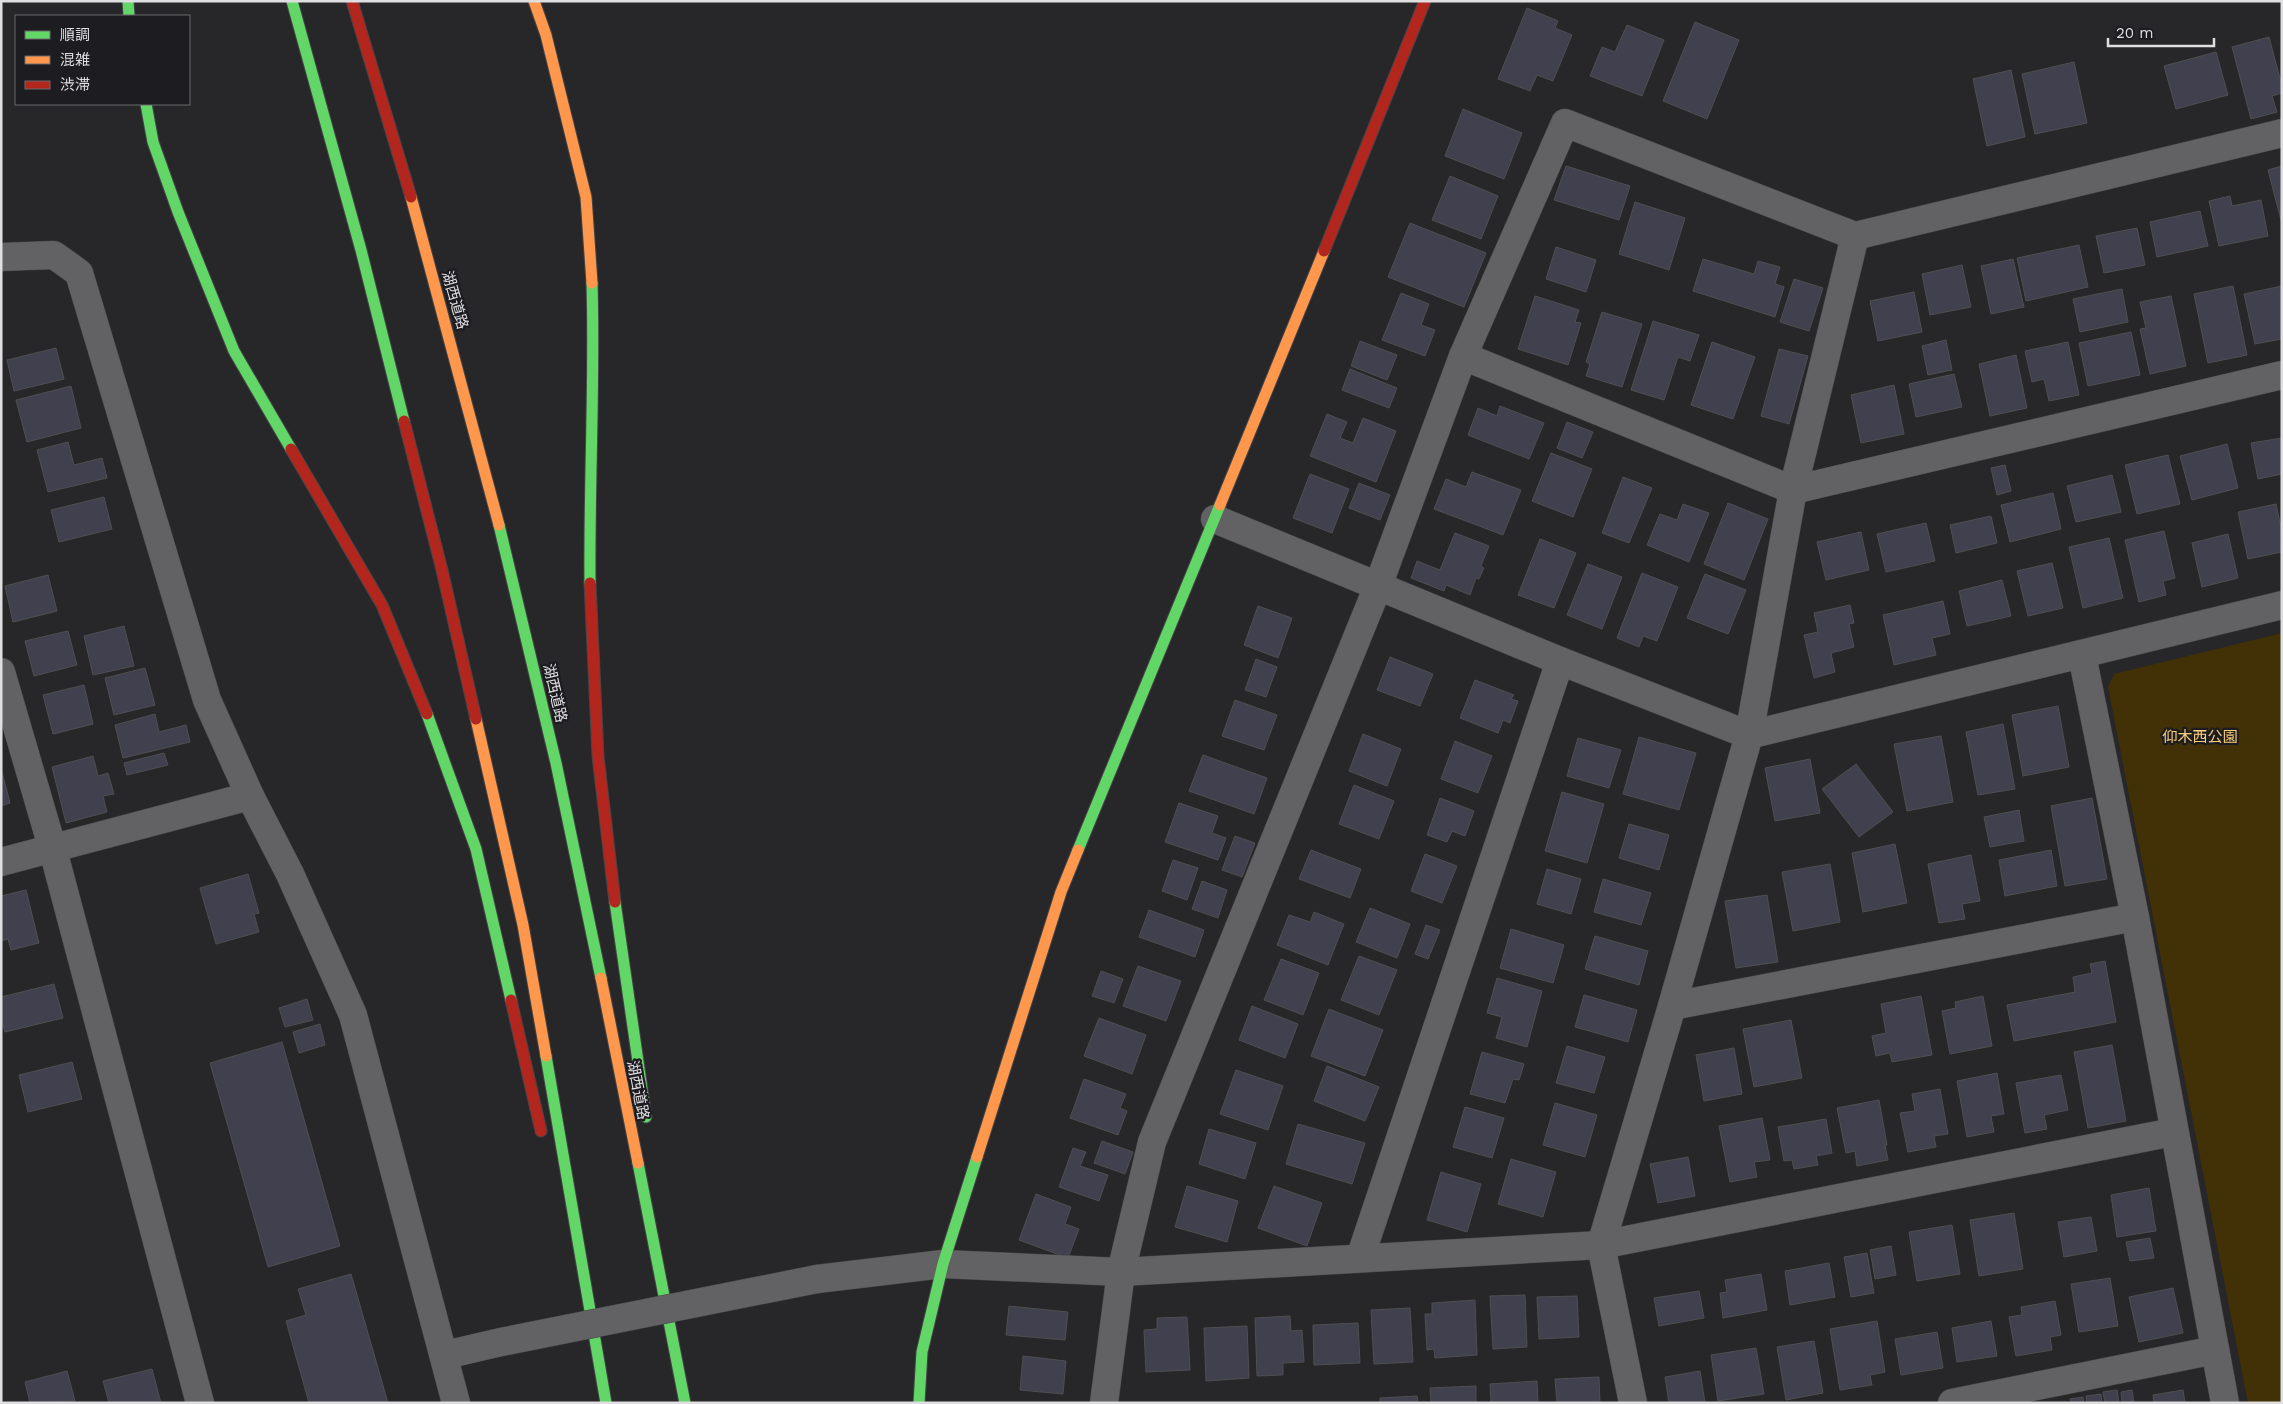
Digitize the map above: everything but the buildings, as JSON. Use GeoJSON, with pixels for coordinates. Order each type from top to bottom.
{"type":"FeatureCollection","features":[{"type":"Feature","properties":{"kind":"main road"},"geometry":{"type":"LineString","coordinates":[[292,1],[363,259],[442,570],[523,925],[605,1403]]}},
{"type":"Feature","properties":{"kind":"main road","name":"湖西道路"},"geometry":{"type":"LineString","coordinates":[[352,1],[384,100],[471,412],[536,673],[589,918],[685,1403]]}},
{"type":"Feature","properties":{"kind":"main road"},"geometry":{"type":"LineString","coordinates":[[534,1],[546,35],[586,197],[592,265],[594,343],[589,493],[590,610],[598,756],[614,894],[647,1129]]}},
{"type":"Feature","properties":{"kind":"main road"},"geometry":{"type":"LineString","coordinates":[[918,1403],[922,1352],[942,1264],[1061,892],[1401,65],[1425,1]]}},
{"type":"Feature","properties":{"kind":"main road"},"geometry":{"type":"LineString","coordinates":[[146,105],[153,142],[178,212],[234,351],[382,605],[439,744],[476,849],[543,1140]]}},
{"type":"Feature","properties":{"kind":"main road"},"geometry":{"type":"LineString","coordinates":[[657,1198],[685,1403]]}},
{"type":"Feature","properties":{"kind":"main road"},"geometry":{"type":"LineString","coordinates":[[566,1238],[605,1403]]}},
{"type":"Feature","properties":{"kind":"street"},"geometry":{"type":"LineString","coordinates":[[1104,1403],[1121,1272],[1152,1142],[1378,586],[1463,356],[1565,123],[1855,236],[2282,133]]}},
{"type":"Feature","properties":{"kind":"street"},"geometry":{"type":"LineString","coordinates":[[1633,1403],[1601,1245],[1672,1006],[1749,735],[1793,490],[1855,236]]}},
{"type":"Feature","properties":{"kind":"street"},"geometry":{"type":"LineString","coordinates":[[1,257],[54,255],[78,273],[207,700],[250,796],[290,874],[353,1016],[456,1403]]}},
{"type":"Feature","properties":{"kind":"street"},"geometry":{"type":"LineString","coordinates":[[1463,356],[1793,490],[2282,375]]}},
{"type":"Feature","properties":{"kind":"street"},"geometry":{"type":"LineString","coordinates":[[1215,520],[1560,661],[1749,735],[2082,655],[2282,604]]}},
{"type":"Feature","properties":{"kind":"street"},"geometry":{"type":"LineString","coordinates":[[2082,655],[2134,918],[2225,1403]]}},
{"type":"Feature","properties":{"kind":"street"},"geometry":{"type":"LineString","coordinates":[[1360,1258],[1560,661]]}},
{"type":"Feature","properties":{"kind":"street"},"geometry":{"type":"LineString","coordinates":[[1,672],[53,850],[200,1403]]}},
{"type":"Feature","properties":{"kind":"street"},"geometry":{"type":"LineString","coordinates":[[1,862],[53,850],[250,796]]}},
{"type":"Feature","properties":{"kind":"street"},"geometry":{"type":"LineString","coordinates":[[1672,1006],[2134,918]]}},
{"type":"Feature","properties":{"kind":"street"},"geometry":{"type":"LineString","coordinates":[[445,1356],[501,1342],[817,1279],[942,1264],[1121,1272],[1601,1245],[2173,1132]]}},
{"type":"Feature","properties":{"kind":"street"},"geometry":{"type":"LineString","coordinates":[[1952,1403],[2215,1350]]}},
{"type":"Feature","properties":{"kind":"green space","name":"仰木西公園"},"geometry":{"type":"Polygon","coordinates":[[[2282,633],[2282,1403],[2248,1403],[2108,687],[2114,674],[2282,633]]]}},
{"type":"Feature","properties":{"kind":"traffic: fast"},"geometry":{"type":"LineString","coordinates":[[128,1],[129,15]]}},
{"type":"Feature","properties":{"kind":"traffic: fast"},"geometry":{"type":"LineString","coordinates":[[292,1],[361,250],[404,421]]}},
{"type":"Feature","properties":{"kind":"traffic: fast"},"geometry":{"type":"LineString","coordinates":[[146,105],[153,142],[178,212],[234,351],[291,449]]}},
{"type":"Feature","properties":{"kind":"traffic: fast"},"geometry":{"type":"LineString","coordinates":[[590,583],[592,283]]}},
{"type":"Feature","properties":{"kind":"traffic: fast"},"geometry":{"type":"LineString","coordinates":[[1078,850],[1220,505]]}},
{"type":"Feature","properties":{"kind":"traffic: fast"},"geometry":{"type":"LineString","coordinates":[[499,525],[556,763],[601,978]]}},
{"type":"Feature","properties":{"kind":"traffic: fast"},"geometry":{"type":"LineString","coordinates":[[427,714],[476,849],[511,1000]]}},
{"type":"Feature","properties":{"kind":"traffic: fast"},"geometry":{"type":"LineString","coordinates":[[615,902],[646,1117]]}},
{"type":"Feature","properties":{"kind":"traffic: fast"},"geometry":{"type":"LineString","coordinates":[[546,1056],[606,1403]]}},
{"type":"Feature","properties":{"kind":"traffic: fast"},"geometry":{"type":"LineString","coordinates":[[919,1403],[922,1352],[943,1264],[977,1157]]}},
{"type":"Feature","properties":{"kind":"traffic: fast"},"geometry":{"type":"LineString","coordinates":[[638,1163],[685,1403]]}},
{"type":"Feature","properties":{"kind":"traffic: slow"},"geometry":{"type":"LineString","coordinates":[[534,1],[546,35],[586,197],[592,283]]}},
{"type":"Feature","properties":{"kind":"traffic: slow"},"geometry":{"type":"LineString","coordinates":[[411,197],[499,525]]}},
{"type":"Feature","properties":{"kind":"traffic: slow"},"geometry":{"type":"LineString","coordinates":[[1220,505],[1324,251]]}},
{"type":"Feature","properties":{"kind":"traffic: slow"},"geometry":{"type":"LineString","coordinates":[[476,719],[523,925],[546,1056]]}},
{"type":"Feature","properties":{"kind":"traffic: slow"},"geometry":{"type":"LineString","coordinates":[[977,1157],[1061,892],[1078,850]]}},
{"type":"Feature","properties":{"kind":"traffic: slow"},"geometry":{"type":"LineString","coordinates":[[601,978],[638,1163]]}},
{"type":"Feature","properties":{"kind":"traffic: jam"},"geometry":{"type":"LineString","coordinates":[[352,1],[411,197]]}},
{"type":"Feature","properties":{"kind":"traffic: jam"},"geometry":{"type":"LineString","coordinates":[[1324,251],[1425,1]]}},
{"type":"Feature","properties":{"kind":"traffic: jam"},"geometry":{"type":"LineString","coordinates":[[404,421],[442,570],[476,719]]}},
{"type":"Feature","properties":{"kind":"traffic: jam"},"geometry":{"type":"LineString","coordinates":[[291,449],[382,605],[427,714]]}},
{"type":"Feature","properties":{"kind":"traffic: jam"},"geometry":{"type":"LineString","coordinates":[[590,583],[598,756],[615,902]]}},
{"type":"Feature","properties":{"kind":"traffic: jam"},"geometry":{"type":"LineString","coordinates":[[511,1000],[541,1131]]}}]}
